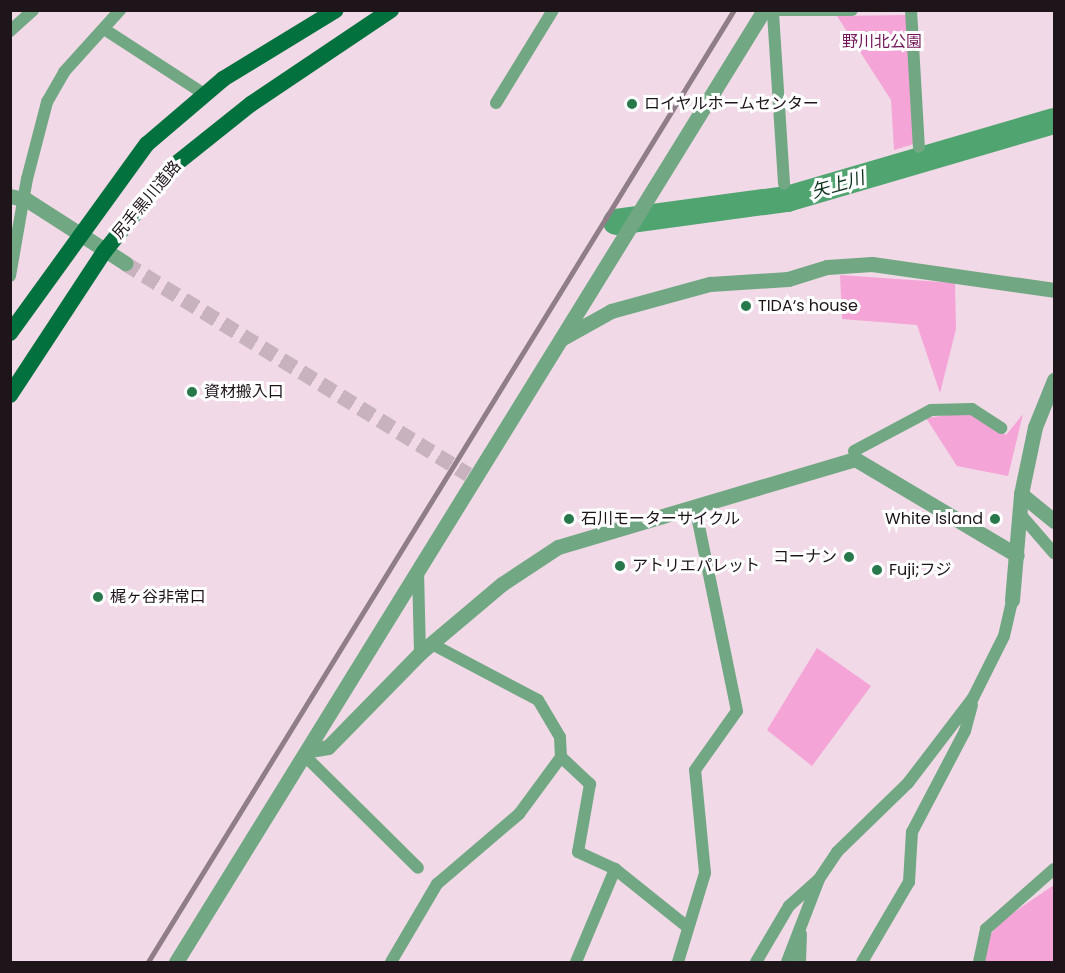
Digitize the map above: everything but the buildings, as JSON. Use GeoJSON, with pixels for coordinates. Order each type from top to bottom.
{"type":"FeatureCollection","features":[{"type":"Feature","properties":{"kind":"main road","name":"尻手黒川道路"},"geometry":{"type":"LineString","coordinates":[[10,333],[124,170],[204,94],[336,10]]}},
{"type":"Feature","properties":{"kind":"main road","name":"尻手黒川道路"},"geometry":{"type":"LineString","coordinates":[[10,395],[104,252],[148,194],[203,141],[391,10]]}},
{"type":"Feature","properties":{"kind":"street"},"geometry":{"type":"LineString","coordinates":[[10,32],[33,10]]}},
{"type":"Feature","properties":{"kind":"street"},"geometry":{"type":"LineString","coordinates":[[10,276],[27,200],[27,179],[47,102],[64,72],[120,10]]}},
{"type":"Feature","properties":{"kind":"street"},"geometry":{"type":"LineString","coordinates":[[496,103],[553,10]]}},
{"type":"Feature","properties":{"kind":"street"},"geometry":{"type":"LineString","coordinates":[[768,12],[852,10]]}},
{"type":"Feature","properties":{"kind":"street"},"geometry":{"type":"LineString","coordinates":[[911,10],[919,147]]}},
{"type":"Feature","properties":{"kind":"street"},"geometry":{"type":"LineString","coordinates":[[768,12],[784,184]]}},
{"type":"Feature","properties":{"kind":"street"},"geometry":{"type":"LineString","coordinates":[[178,962],[308,754],[472,476],[768,12]]}},
{"type":"Feature","properties":{"kind":"street"},"geometry":{"type":"LineString","coordinates":[[104,29],[204,94]]}},
{"type":"Feature","properties":{"kind":"street"},"geometry":{"type":"LineString","coordinates":[[10,196],[27,200],[104,252],[125,263]]}},
{"type":"Feature","properties":{"kind":"street"},"geometry":{"type":"LineString","coordinates":[[561,339],[611,311],[710,284],[788,279],[827,267],[872,264],[1054,290]]}},
{"type":"Feature","properties":{"kind":"street"},"geometry":{"type":"LineString","coordinates":[[787,963],[819,879],[837,852],[908,783],[973,698],[1004,636],[1012,600],[1021,495],[1035,427],[1054,380]]}},
{"type":"Feature","properties":{"kind":"street"},"geometry":{"type":"LineString","coordinates":[[854,450],[931,410],[972,408],[1001,428]]}},
{"type":"Feature","properties":{"kind":"street"},"geometry":{"type":"LineString","coordinates":[[308,754],[328,747],[426,649],[502,584],[558,547],[855,459],[1017,555]]}},
{"type":"Feature","properties":{"kind":"street"},"geometry":{"type":"LineString","coordinates":[[1021,495],[1054,520]]}},
{"type":"Feature","properties":{"kind":"street"},"geometry":{"type":"LineString","coordinates":[[678,963],[685,925],[705,873],[695,770],[737,711],[695,507]]}},
{"type":"Feature","properties":{"kind":"street"},"geometry":{"type":"LineString","coordinates":[[1020,514],[1054,553]]}},
{"type":"Feature","properties":{"kind":"street"},"geometry":{"type":"LineString","coordinates":[[418,571],[426,649]]}},
{"type":"Feature","properties":{"kind":"street"},"geometry":{"type":"LineString","coordinates":[[391,963],[437,884],[519,814],[561,757],[560,737],[538,700],[426,649]]}},
{"type":"Feature","properties":{"kind":"street"},"geometry":{"type":"LineString","coordinates":[[862,963],[909,882],[912,832],[965,731],[973,698]]}},
{"type":"Feature","properties":{"kind":"street"},"geometry":{"type":"LineString","coordinates":[[308,754],[418,868]]}},
{"type":"Feature","properties":{"kind":"street"},"geometry":{"type":"LineString","coordinates":[[561,757],[590,784],[578,852],[615,869],[685,925]]}},
{"type":"Feature","properties":{"kind":"street"},"geometry":{"type":"LineString","coordinates":[[576,963],[615,869]]}},
{"type":"Feature","properties":{"kind":"street"},"geometry":{"type":"LineString","coordinates":[[979,963],[986,929],[1054,869]]}},
{"type":"Feature","properties":{"kind":"street"},"geometry":{"type":"LineString","coordinates":[[756,963],[789,906],[819,879]]}},
{"type":"Feature","properties":{"kind":"street"},"geometry":{"type":"LineString","coordinates":[[800,963],[802,925]]}},
{"type":"Feature","properties":{"kind":"green space","name":"野川北公園"},"geometry":{"type":"Polygon","coordinates":[[[906,15],[914,144],[894,150],[891,100],[837,16],[906,15]]]}},
{"type":"Feature","properties":{"kind":"green space"},"geometry":{"type":"Polygon","coordinates":[[[840,275],[955,283],[956,329],[940,393],[917,325],[842,319],[840,275]]]}},
{"type":"Feature","properties":{"kind":"green space"},"geometry":{"type":"Polygon","coordinates":[[[970,412],[1006,435],[1023,414],[1008,476],[957,466],[926,418],[970,412]]]}},
{"type":"Feature","properties":{"kind":"green space"},"geometry":{"type":"Polygon","coordinates":[[[817,648],[871,686],[812,766],[767,730],[817,648]]]}},
{"type":"Feature","properties":{"kind":"green space"},"geometry":{"type":"Polygon","coordinates":[[[1054,885],[1054,962],[985,962],[987,939],[1001,921],[1054,885]]]}},
{"type":"Feature","properties":{"kind":"waterway","name":"矢上川"},"geometry":{"type":"LineString","coordinates":[[616,222],[787,199],[1054,121]]}},
{"type":"Feature","properties":{"kind":"tunnel"},"geometry":{"type":"LineString","coordinates":[[125,263],[468,474]]}},
{"type":"Feature","properties":{"kind":"railway"},"geometry":{"type":"LineString","coordinates":[[148,962],[734,10]]}},
{"type":"Feature","properties":{"kind":"place","name":"ロイヤルホームセンター"},"geometry":{"type":"Point","coordinates":[632,104]}},
{"type":"Feature","properties":{"kind":"place","name":"TIDA‘s house"},"geometry":{"type":"Point","coordinates":[746,306]}},
{"type":"Feature","properties":{"kind":"place","name":"資材搬入口"},"geometry":{"type":"Point","coordinates":[192,392]}},
{"type":"Feature","properties":{"kind":"place","name":"石川モーターサイクル"},"geometry":{"type":"Point","coordinates":[569,519]}},
{"type":"Feature","properties":{"kind":"place","name":"White Island"},"geometry":{"type":"Point","coordinates":[995,519]}},
{"type":"Feature","properties":{"kind":"place","name":"コーナン"},"geometry":{"type":"Point","coordinates":[849,557]}},
{"type":"Feature","properties":{"kind":"place","name":"アトリエパレット"},"geometry":{"type":"Point","coordinates":[620,566]}},
{"type":"Feature","properties":{"kind":"place","name":"Fuji;フジ"},"geometry":{"type":"Point","coordinates":[877,570]}},
{"type":"Feature","properties":{"kind":"place","name":"梶ヶ谷非常口"},"geometry":{"type":"Point","coordinates":[98,597]}}]}
